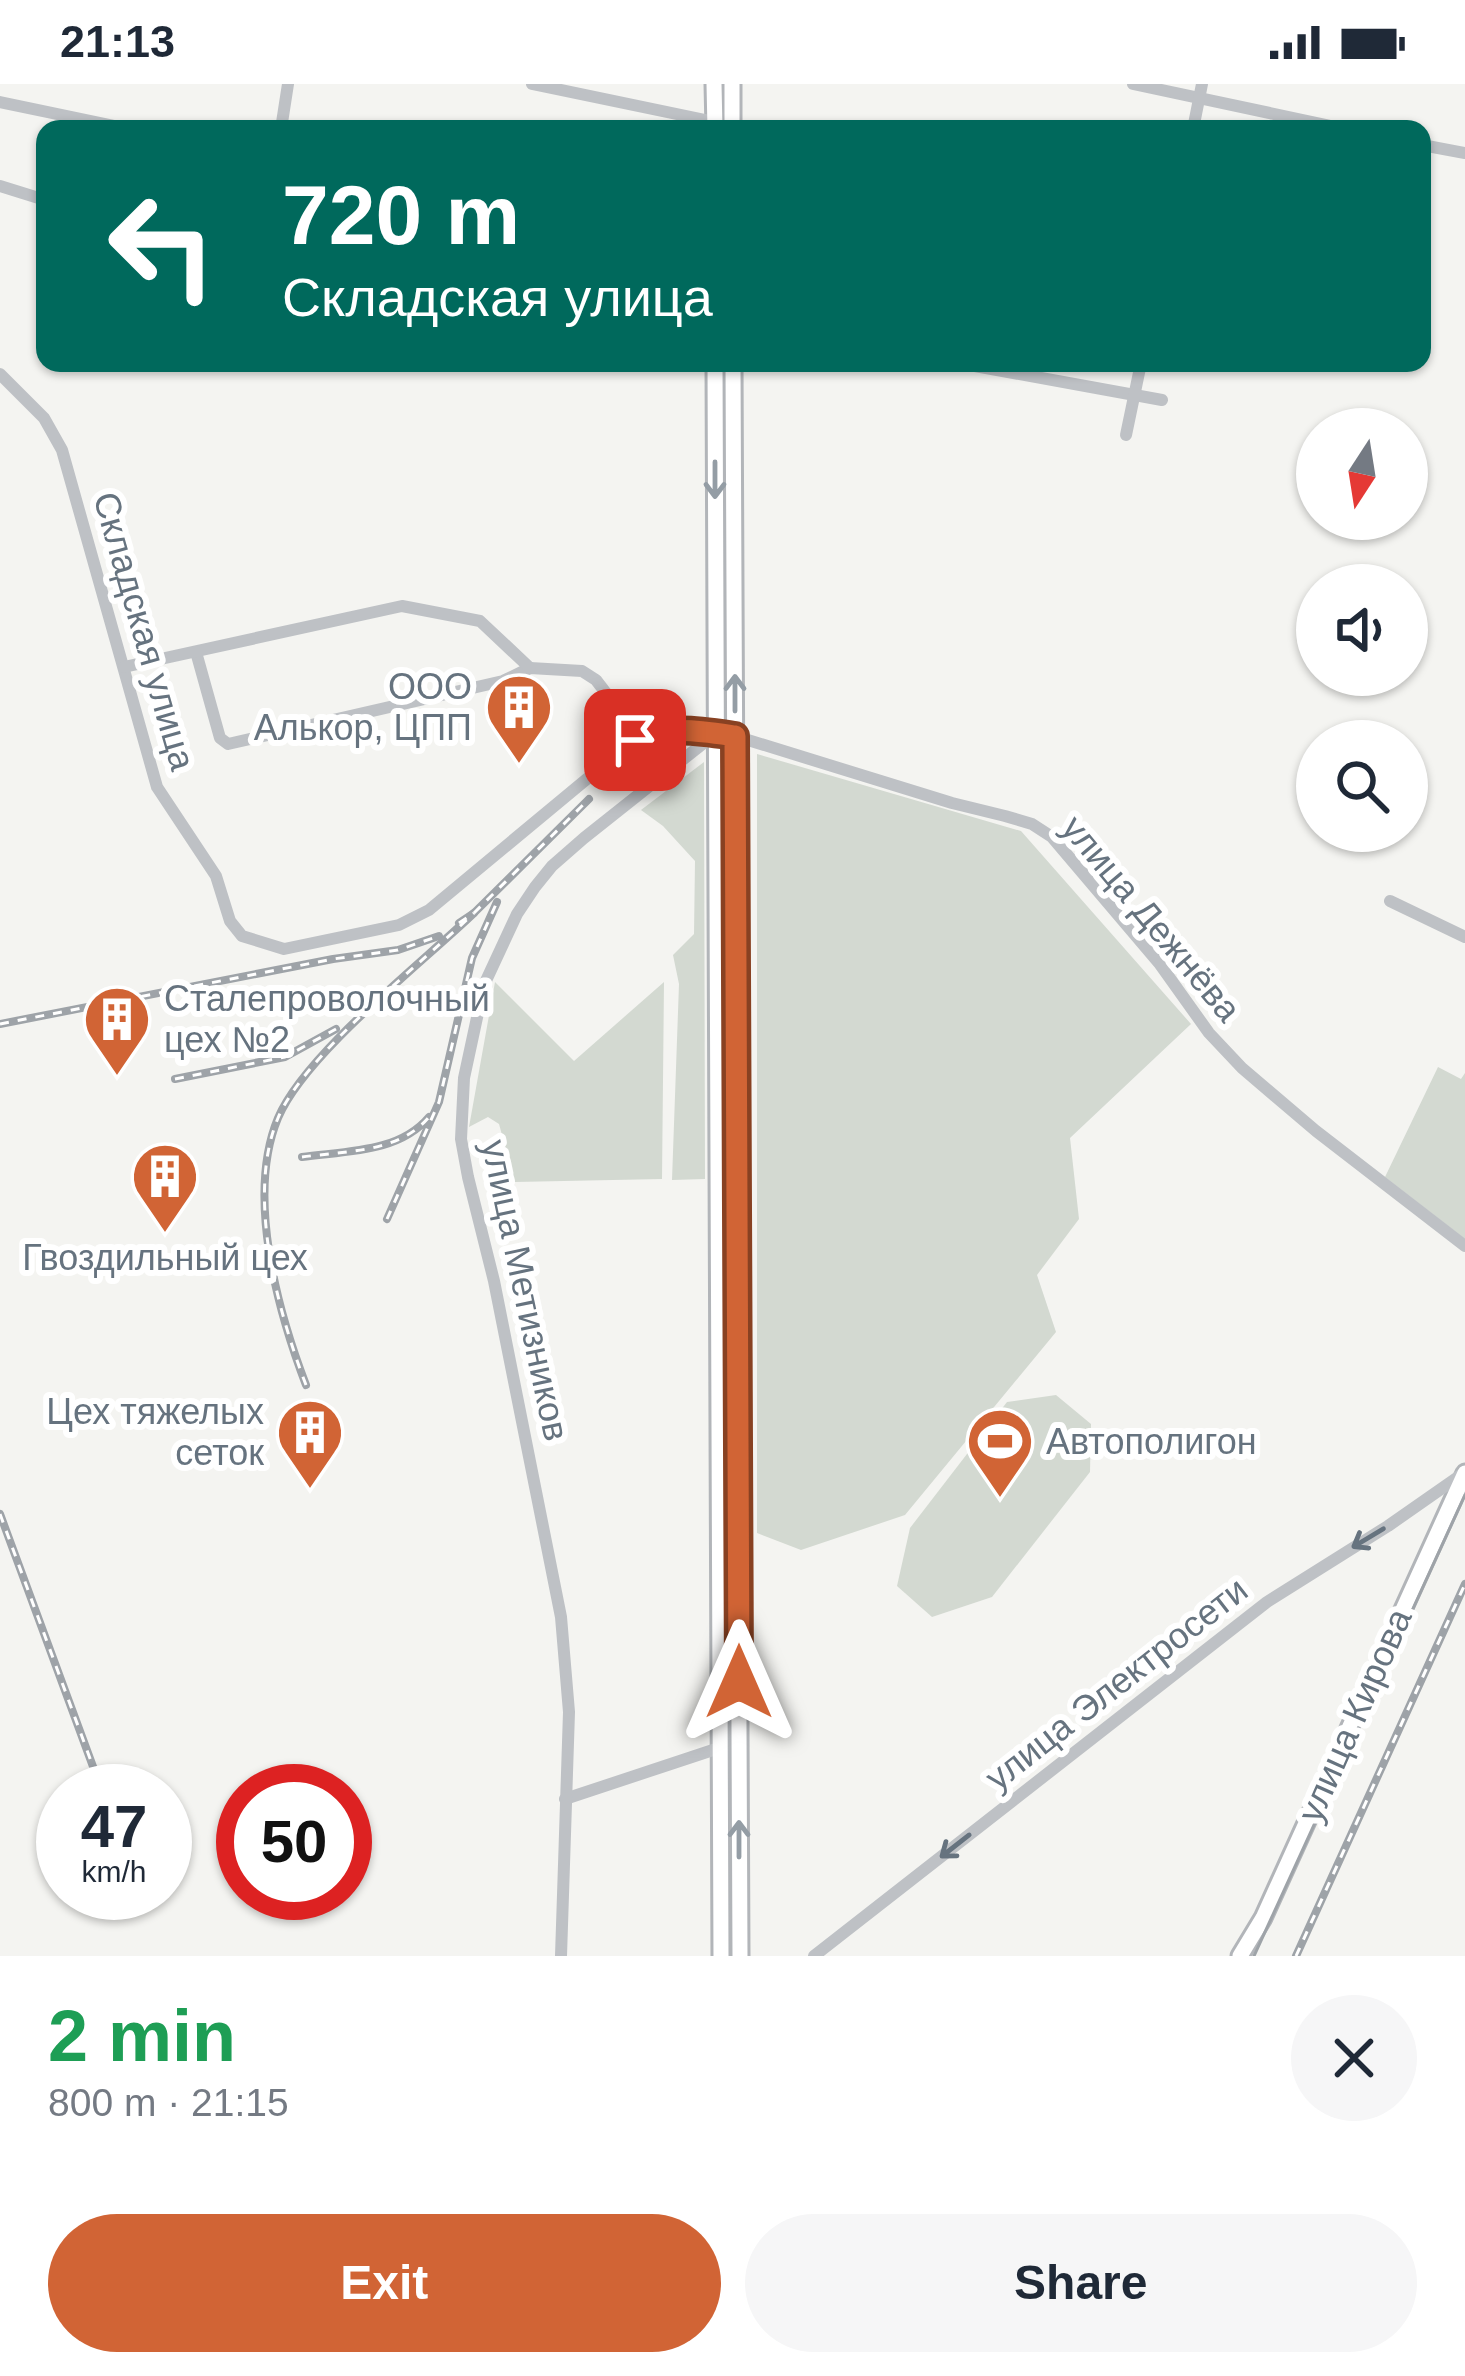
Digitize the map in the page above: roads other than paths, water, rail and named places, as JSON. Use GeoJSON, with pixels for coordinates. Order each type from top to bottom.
{"type":"FeatureCollection","features":[{"type":"Feature","properties":{"kind":"main road"},"geometry":{"type":"LineString","coordinates":[[714,84],[715,120]]}},
{"type":"Feature","properties":{"kind":"main road"},"geometry":{"type":"LineString","coordinates":[[732,84],[732,120]]}},
{"type":"Feature","properties":{"kind":"main road"},"geometry":{"type":"LineString","coordinates":[[715,372],[721,1956]]}},
{"type":"Feature","properties":{"kind":"main road"},"geometry":{"type":"LineString","coordinates":[[733,372],[740,1956]]}},
{"type":"Feature","properties":{"kind":"main road","name":"улица Кирова"},"geometry":{"type":"LineString","coordinates":[[1240,1956],[1262,1918],[1465,1472]]}},
{"type":"Feature","properties":{"kind":"main road"},"geometry":{"type":"LineString","coordinates":[[718,1532],[740,1532]]}},
{"type":"Feature","properties":{"kind":"street"},"geometry":{"type":"LineString","coordinates":[[283,120],[289,84]]}},
{"type":"Feature","properties":{"kind":"street"},"geometry":{"type":"LineString","coordinates":[[532,84],[693,120]]}},
{"type":"Feature","properties":{"kind":"street"},"geometry":{"type":"LineString","coordinates":[[1133,84],[1201,91],[1297,120]]}},
{"type":"Feature","properties":{"kind":"street"},"geometry":{"type":"LineString","coordinates":[[0,101],[88,120]]}},
{"type":"Feature","properties":{"kind":"street"},"geometry":{"type":"LineString","coordinates":[[1431,147],[1462,152]]}},
{"type":"Feature","properties":{"kind":"street"},"geometry":{"type":"LineString","coordinates":[[0,186],[36,197]]}},
{"type":"Feature","properties":{"kind":"street"},"geometry":{"type":"LineString","coordinates":[[1009,372],[1162,400]]}},
{"type":"Feature","properties":{"kind":"street"},"geometry":{"type":"LineString","coordinates":[[1126,435],[1139,372]]}},
{"type":"Feature","properties":{"kind":"street","name":"Складская улица"},"geometry":{"type":"LineString","coordinates":[[0,374],[44,418],[62,450],[157,787],[216,876],[230,921],[242,936],[284,949],[399,926],[429,910],[635,740],[652,732]]}},
{"type":"Feature","properties":{"kind":"street"},"geometry":{"type":"LineString","coordinates":[[124,667],[402,606],[480,621],[530,668]]}},
{"type":"Feature","properties":{"kind":"street"},"geometry":{"type":"LineString","coordinates":[[196,652],[220,738],[228,744],[503,681],[530,668],[581,670],[596,680],[619,710],[652,732],[716,734]]}},
{"type":"Feature","properties":{"kind":"street","name":"улица Дежнёва"},"geometry":{"type":"LineString","coordinates":[[716,734],[1032,824],[1052,837],[1159,963],[1209,1034],[1242,1068],[1465,1246]]}},
{"type":"Feature","properties":{"kind":"street","name":"улица Метизников"},"geometry":{"type":"LineString","coordinates":[[561,1956],[569,1712],[562,1616],[461,1139],[464,1078],[484,985],[535,887],[584,838],[716,734]]}},
{"type":"Feature","properties":{"kind":"street"},"geometry":{"type":"LineString","coordinates":[[1390,902],[1465,937]]}},
{"type":"Feature","properties":{"kind":"street","name":"улица Электросети"},"geometry":{"type":"LineString","coordinates":[[814,1956],[1267,1602],[1465,1472]]}},
{"type":"Feature","properties":{"kind":"street"},"geometry":{"type":"LineString","coordinates":[[565,1799],[719,1748]]}},
{"type":"Feature","properties":{"kind":"tram line"},"geometry":{"type":"LineString","coordinates":[[1254,1956],[1465,1495]]}},
{"type":"Feature","properties":{"kind":"railway"},"geometry":{"type":"LineString","coordinates":[[459,923],[589,799]]}},
{"type":"Feature","properties":{"kind":"railway"},"geometry":{"type":"LineString","coordinates":[[387,1219],[439,1102],[472,958],[497,902]]}},
{"type":"Feature","properties":{"kind":"railway"},"geometry":{"type":"LineString","coordinates":[[306,1385],[276,1287],[265,1216],[269,1148],[278,1118],[292,1093],[338,1038],[474,913]]}},
{"type":"Feature","properties":{"kind":"railway"},"geometry":{"type":"LineString","coordinates":[[0,1024],[398,950],[439,936]]}},
{"type":"Feature","properties":{"kind":"railway"},"geometry":{"type":"LineString","coordinates":[[175,1079],[285,1057],[336,1029]]}},
{"type":"Feature","properties":{"kind":"railway"},"geometry":{"type":"LineString","coordinates":[[302,1157],[387,1144],[403,1138],[429,1117]]}},
{"type":"Feature","properties":{"kind":"railway"},"geometry":{"type":"LineString","coordinates":[[0,1514],[92,1764]]}},
{"type":"Feature","properties":{"kind":"railway"},"geometry":{"type":"LineString","coordinates":[[1296,1956],[1465,1584]]}},
{"type":"Feature","properties":{"kind":"place","name":"ООО Алькор, ЦПП"},"geometry":{"type":"Point","coordinates":[519,766]}},
{"type":"Feature","properties":{"kind":"place","name":"Сталепроволочный цех №2"},"geometry":{"type":"Point","coordinates":[117,1078]}},
{"type":"Feature","properties":{"kind":"place","name":"Гвоздильный цех"},"geometry":{"type":"Point","coordinates":[165,1235]}},
{"type":"Feature","properties":{"kind":"place","name":"Цех тяжелых сеток"},"geometry":{"type":"Point","coordinates":[310,1491]}},
{"type":"Feature","properties":{"kind":"place","name":"Автополигон"},"geometry":{"type":"Point","coordinates":[1000,1500]}}]}
